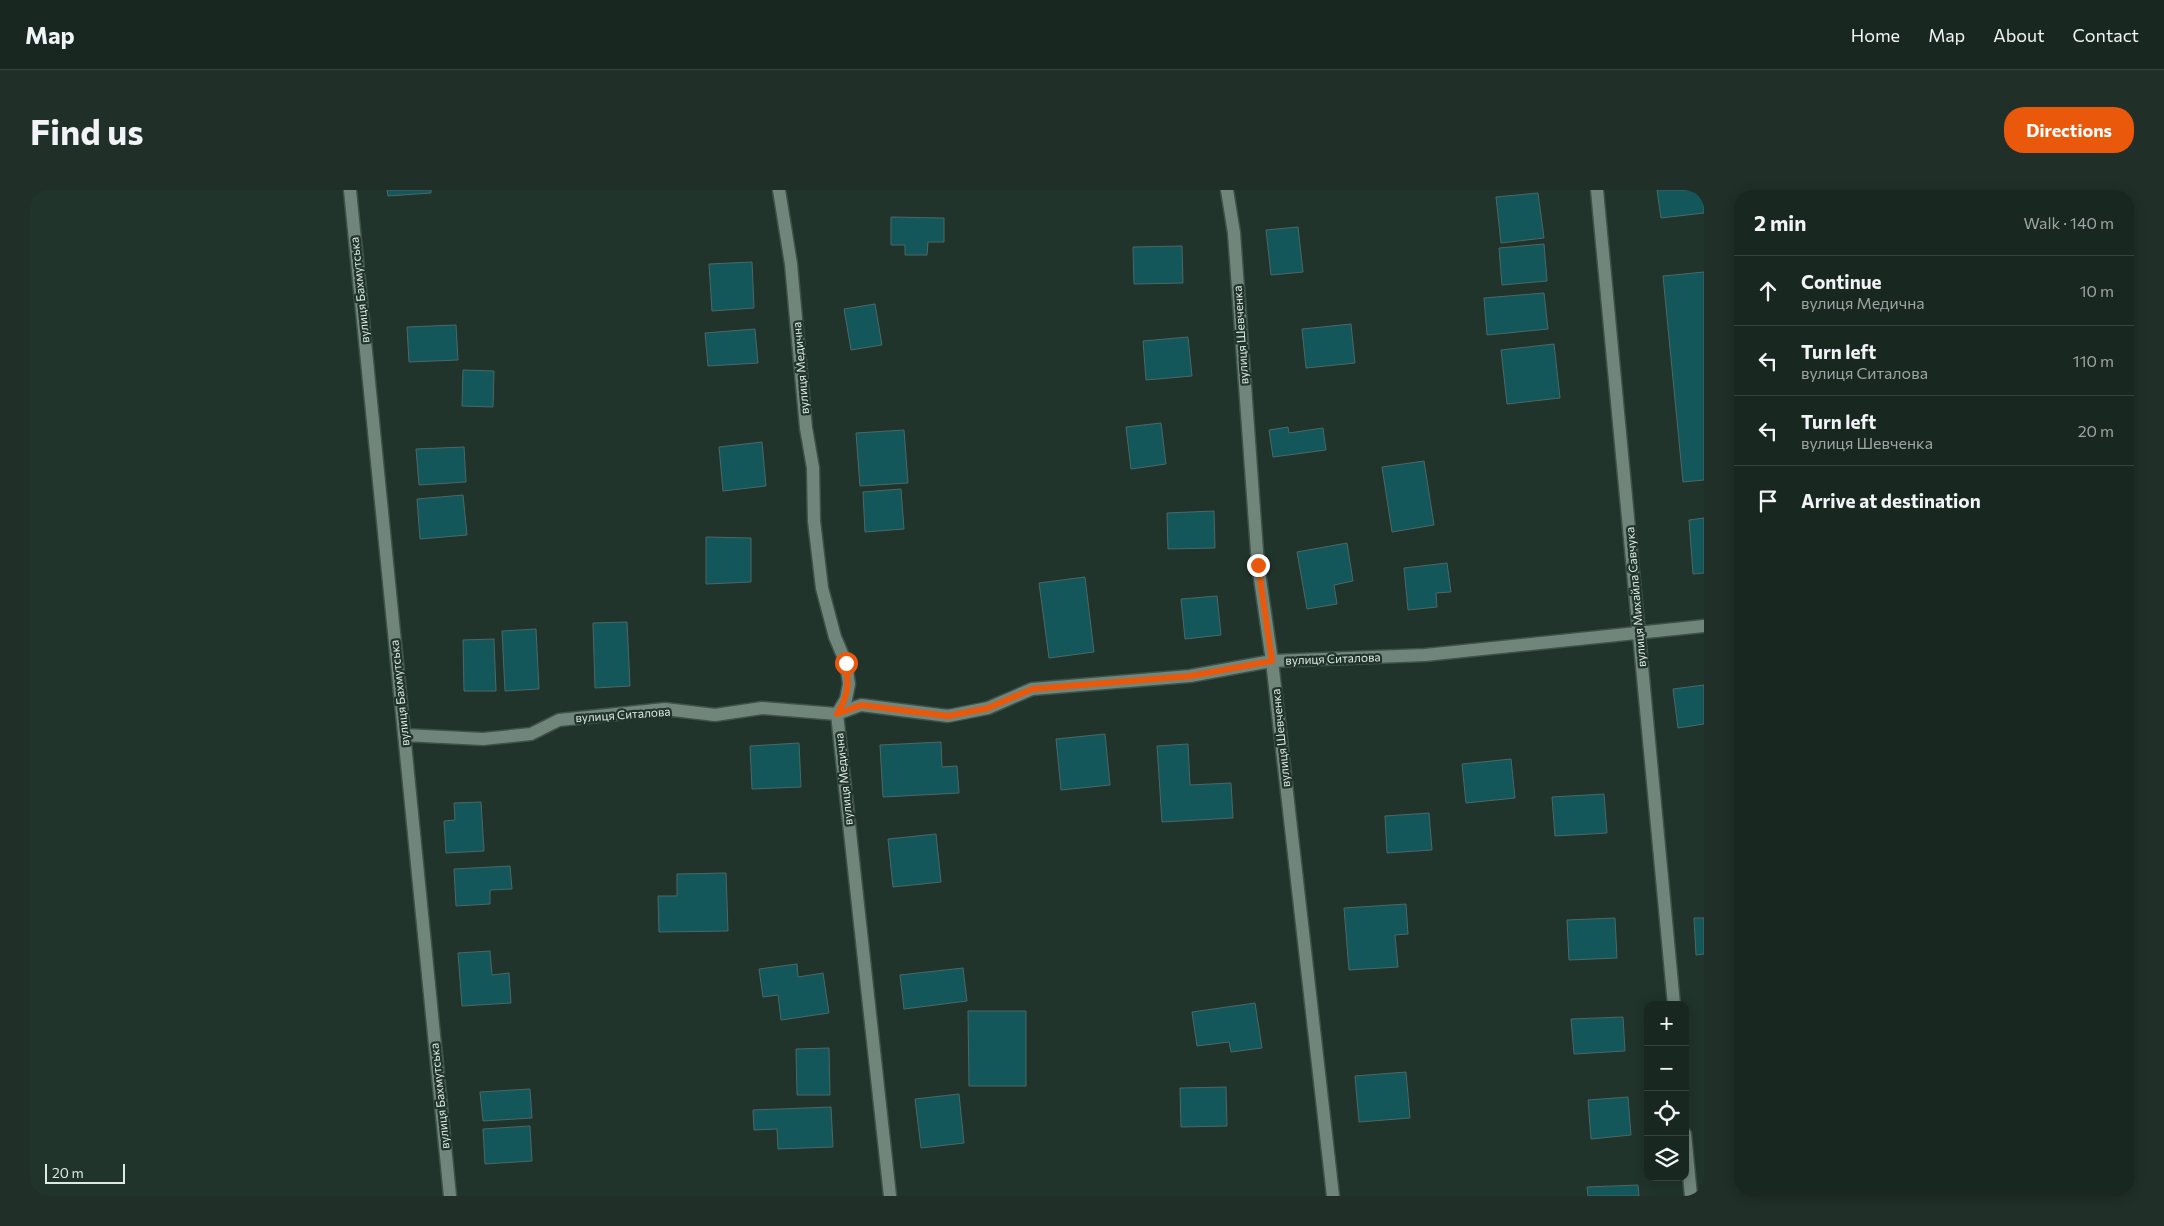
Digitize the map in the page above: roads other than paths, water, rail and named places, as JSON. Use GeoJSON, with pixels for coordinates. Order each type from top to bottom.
{"type":"FeatureCollection","features":[{"type":"Feature","properties":{"kind":"street","name":"вулиця Бахмутська"},"geometry":{"type":"LineString","coordinates":[[350,190],[450,1196]]}},
{"type":"Feature","properties":{"kind":"street","name":"вулиця Медична"},"geometry":{"type":"LineString","coordinates":[[779,190],[791,264],[806,428],[813,468],[814,521],[822,588],[835,637],[846,663],[849,684],[846,699],[837,714],[890,1196]]}},
{"type":"Feature","properties":{"kind":"street","name":"вулиця Шевченка"},"geometry":{"type":"LineString","coordinates":[[1228,190],[1234,233],[1258,565],[1272,661],[1333,1196]]}},
{"type":"Feature","properties":{"kind":"street","name":"вулиця Михайла Савчука"},"geometry":{"type":"LineString","coordinates":[[1597,190],[1674,1001]]}},
{"type":"Feature","properties":{"kind":"street","name":"вулиця Ситалова"},"geometry":{"type":"LineString","coordinates":[[404,735],[483,740],[531,734],[559,720],[666,709],[715,715],[762,708],[837,714],[861,705],[948,716],[988,708],[1032,689],[1190,676],[1272,661],[1425,655],[1704,626]]}},
{"type":"Feature","properties":{"kind":"street"},"geometry":{"type":"LineString","coordinates":[[1685,1136],[1691,1196]]}}]}
